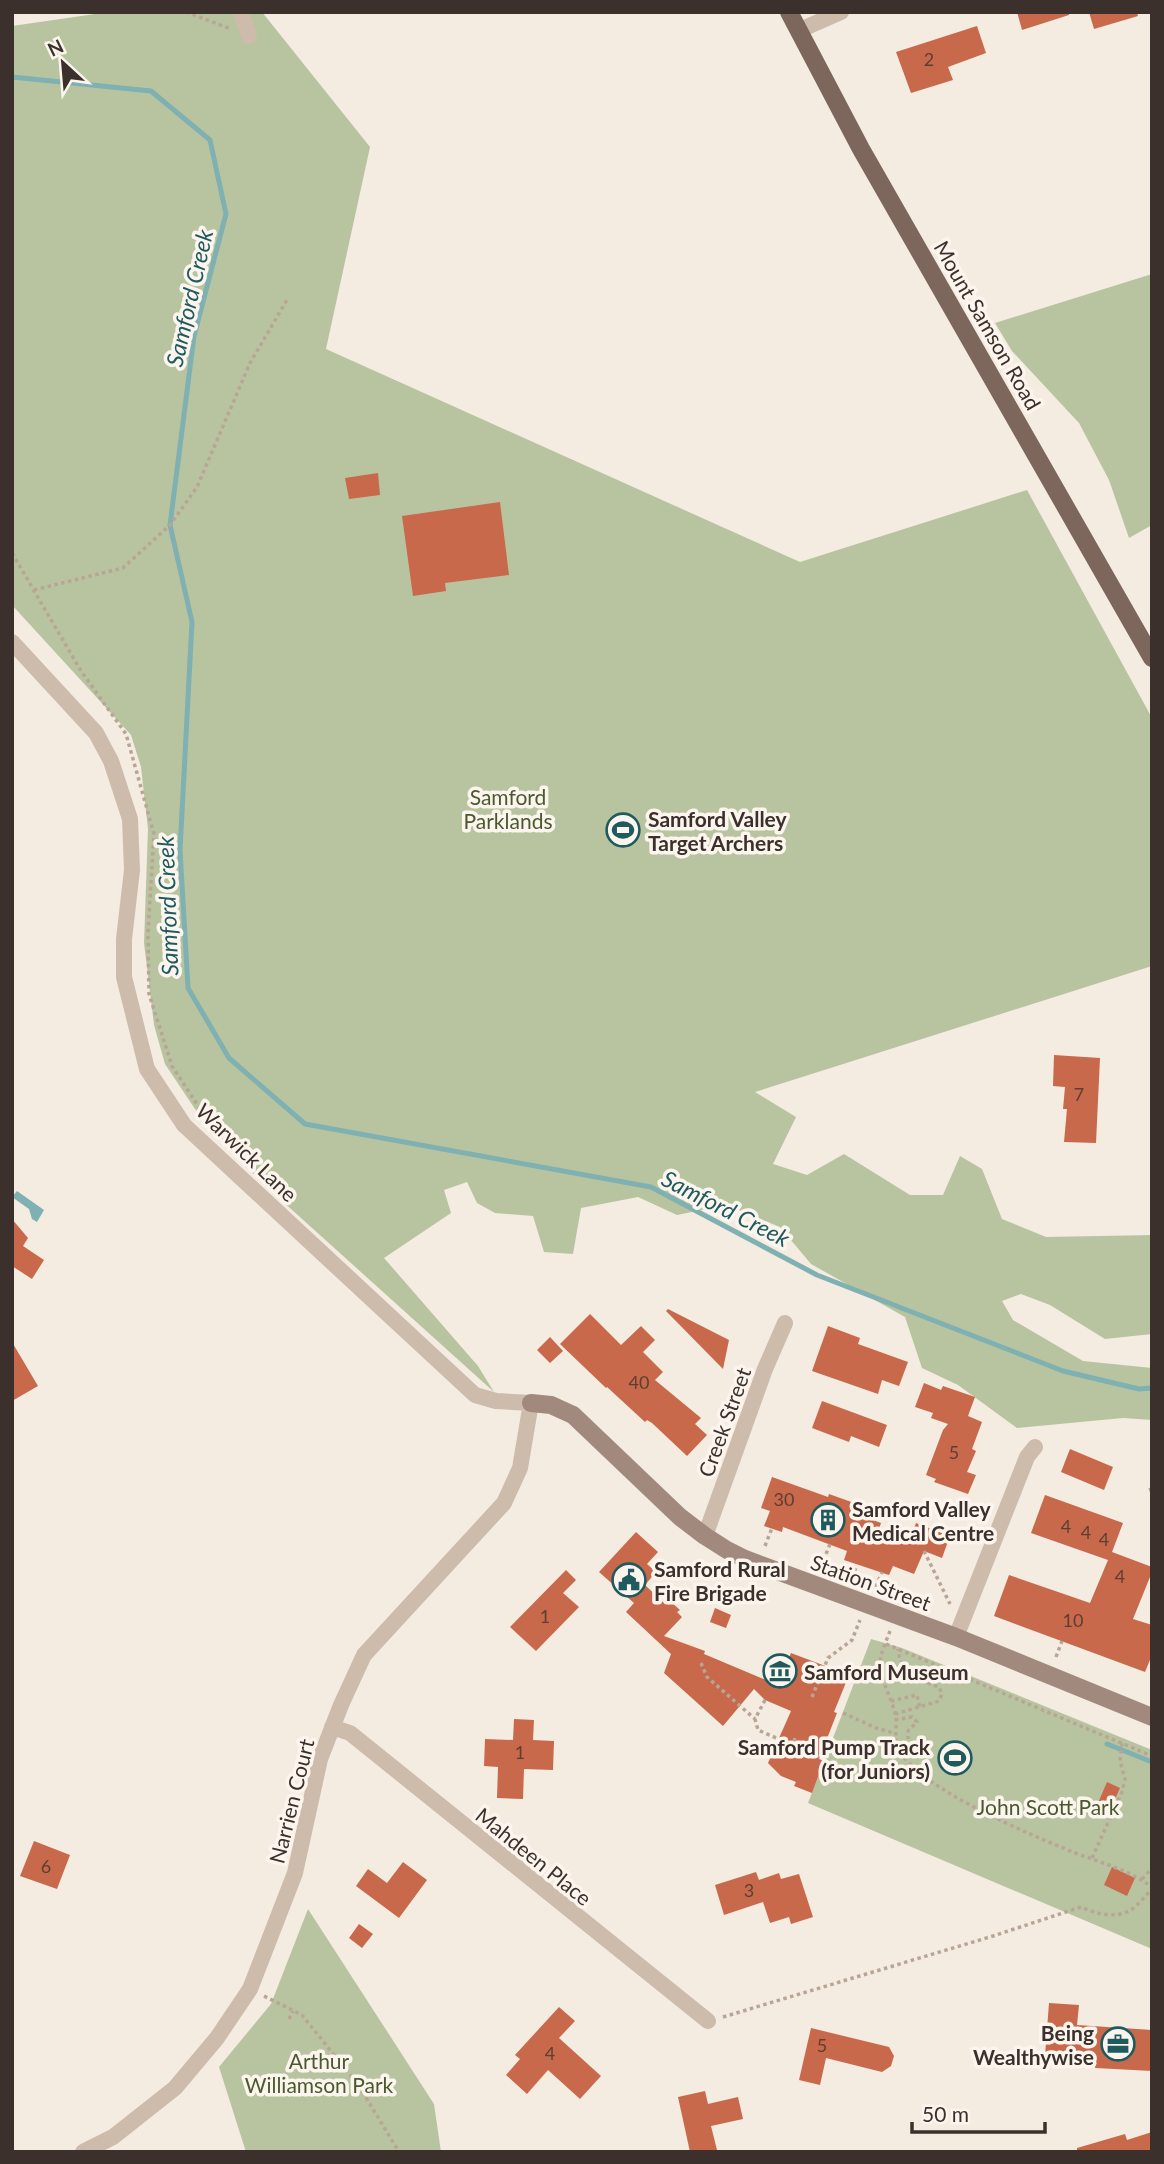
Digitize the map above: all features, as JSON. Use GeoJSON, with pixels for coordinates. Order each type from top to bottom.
{"type":"FeatureCollection","features":[{"type":"Feature","properties":{"kind":"main road","name":"Mount Samson Road"},"geometry":{"type":"LineString","coordinates":[[789,12],[861,149],[1152,658]]}},
{"type":"Feature","properties":{"kind":"street"},"geometry":{"type":"LineString","coordinates":[[241,12],[249,36]]}},
{"type":"Feature","properties":{"kind":"street"},"geometry":{"type":"LineString","coordinates":[[800,30],[841,12]]}},
{"type":"Feature","properties":{"kind":"street","name":"Warwick Lane"},"geometry":{"type":"LineString","coordinates":[[12,642],[96,733],[111,761],[130,819],[132,870],[124,939],[124,977],[147,1069],[184,1125],[475,1395],[496,1401],[531,1402]]}},
{"type":"Feature","properties":{"kind":"street","name":"Creek Street"},"geometry":{"type":"LineString","coordinates":[[705,1536],[765,1369],[785,1324]]}},
{"type":"Feature","properties":{"kind":"street","name":"Station Street"},"geometry":{"type":"LineString","coordinates":[[531,1402],[551,1405],[573,1415],[680,1517],[705,1536],[745,1559],[956,1637],[1152,1717]]}},
{"type":"Feature","properties":{"kind":"street","name":"Narrien Court"},"geometry":{"type":"LineString","coordinates":[[83,2152],[113,2137],[174,2088],[217,2038],[250,1989],[295,1873],[320,1759],[364,1655],[504,1503],[520,1468],[531,1402]]}},
{"type":"Feature","properties":{"kind":"street"},"geometry":{"type":"LineString","coordinates":[[956,1637],[1027,1457],[1035,1447]]}},
{"type":"Feature","properties":{"kind":"street","name":"Mahdeen Place"},"geometry":{"type":"LineString","coordinates":[[332,1727],[350,1733],[708,2021]]}},
{"type":"Feature","properties":{"kind":"path"},"geometry":{"type":"LineString","coordinates":[[186,12],[249,36]]}},
{"type":"Feature","properties":{"kind":"path"},"geometry":{"type":"LineString","coordinates":[[34,590],[123,568],[170,525],[197,487],[250,363],[287,300]]}},
{"type":"Feature","properties":{"kind":"path"},"geometry":{"type":"LineString","coordinates":[[12,553],[81,671],[126,734],[153,834],[148,933],[149,993],[173,1066],[208,1121],[252,1163]]}},
{"type":"Feature","properties":{"kind":"path"},"geometry":{"type":"LineString","coordinates":[[765,1546],[772,1528]]}},
{"type":"Feature","properties":{"kind":"path"},"geometry":{"type":"LineString","coordinates":[[821,1567],[830,1544]]}},
{"type":"Feature","properties":{"kind":"path"},"geometry":{"type":"LineString","coordinates":[[924,1551],[950,1604]]}},
{"type":"Feature","properties":{"kind":"path"},"geometry":{"type":"LineString","coordinates":[[852,1578],[858,1565]]}},
{"type":"Feature","properties":{"kind":"path"},"geometry":{"type":"LineString","coordinates":[[876,1587],[882,1572]]}},
{"type":"Feature","properties":{"kind":"path"},"geometry":{"type":"LineString","coordinates":[[812,1697],[828,1658],[852,1640],[866,1605]]}},
{"type":"Feature","properties":{"kind":"path"},"geometry":{"type":"LineString","coordinates":[[708,2021],[1081,1907],[1095,1914],[1131,1910],[1152,1888],[1113,1865],[959,1800],[905,1760],[894,1734],[895,1714],[880,1659],[895,1616]]}},
{"type":"Feature","properties":{"kind":"path"},"geometry":{"type":"LineString","coordinates":[[1056,1657],[1062,1641]]}},
{"type":"Feature","properties":{"kind":"path"},"geometry":{"type":"LineString","coordinates":[[885,1644],[1122,1746],[1152,1756]]}},
{"type":"Feature","properties":{"kind":"path"},"geometry":{"type":"LineString","coordinates":[[895,1714],[939,1701],[942,1694],[939,1687],[919,1680],[906,1669],[898,1657],[898,1649]]}},
{"type":"Feature","properties":{"kind":"path"},"geometry":{"type":"LineString","coordinates":[[701,1663],[707,1677],[755,1719],[758,1730],[820,1756]]}},
{"type":"Feature","properties":{"kind":"path"},"geometry":{"type":"LineString","coordinates":[[891,1701],[917,1695],[920,1707]]}},
{"type":"Feature","properties":{"kind":"path"},"geometry":{"type":"LineString","coordinates":[[755,1719],[765,1700]]}},
{"type":"Feature","properties":{"kind":"path"},"geometry":{"type":"LineString","coordinates":[[843,1713],[894,1734]]}},
{"type":"Feature","properties":{"kind":"path"},"geometry":{"type":"LineString","coordinates":[[895,1720],[912,1717],[917,1721],[908,1731],[908,1739]]}},
{"type":"Feature","properties":{"kind":"path"},"geometry":{"type":"LineString","coordinates":[[792,1746],[795,1738]]}},
{"type":"Feature","properties":{"kind":"path"},"geometry":{"type":"LineString","coordinates":[[1092,1858],[1122,1792],[1125,1779],[1120,1761],[1122,1746]]}},
{"type":"Feature","properties":{"kind":"path"},"geometry":{"type":"LineString","coordinates":[[1142,1880],[1152,1868]]}},
{"type":"Feature","properties":{"kind":"path"},"geometry":{"type":"LineString","coordinates":[[250,1989],[302,2015],[359,2086],[399,2152]]}},
{"type":"Feature","properties":{"kind":"path"},"geometry":{"type":"LineString","coordinates":[[289,2019],[293,2011]]}},
{"type":"Feature","properties":{"kind":"green space","name":"Samford Parklands"},"geometry":{"type":"Polygon","coordinates":[[[109,12],[262,12],[370,147],[326,349],[800,562],[1027,490],[1152,718],[1152,966],[755,1092],[796,1117],[773,1164],[807,1175],[844,1154],[910,1195],[943,1195],[960,1156],[982,1169],[1002,1219],[1046,1237],[1152,1235],[1152,1334],[1105,1339],[1050,1305],[1021,1294],[1002,1301],[1013,1320],[1083,1361],[1152,1368],[1152,1420],[1123,1418],[1017,1428],[958,1385],[922,1368],[905,1317],[811,1264],[780,1227],[726,1205],[677,1215],[638,1197],[581,1208],[573,1254],[544,1252],[533,1216],[495,1213],[477,1203],[467,1182],[444,1190],[451,1213],[384,1258],[478,1366],[494,1392],[260,1181],[195,1109],[165,1064],[154,1025],[144,943],[148,829],[141,767],[131,735],[12,605],[12,26],[109,12]]]}},
{"type":"Feature","properties":{"kind":"green space"},"geometry":{"type":"Polygon","coordinates":[[[1152,274],[1152,525],[1129,538],[1109,480],[1079,423],[1012,351],[995,323],[1152,274]]]}},
{"type":"Feature","properties":{"kind":"green space","name":"John Scott Park"},"geometry":{"type":"Polygon","coordinates":[[[871,1639],[902,1648],[1152,1750],[1152,1949],[808,1803],[871,1639]]]}},
{"type":"Feature","properties":{"kind":"green space","name":"Arthur Williamson Park"},"geometry":{"type":"Polygon","coordinates":[[[308,1909],[434,2104],[441,2152],[246,2152],[219,2067],[271,2004],[308,1909]]]}},
{"type":"Feature","properties":{"kind":"water"},"geometry":{"type":"Polygon","coordinates":[[[17,1191],[44,1210],[37,1222],[32,1219],[29,1209],[12,1197],[17,1191]]]}},
{"type":"Feature","properties":{"kind":"building"},"geometry":{"type":"Polygon","coordinates":[[[1017,12],[1069,12],[1069,15],[1022,30],[1017,12]]]}},
{"type":"Feature","properties":{"kind":"building"},"geometry":{"type":"Polygon","coordinates":[[[1089,12],[1137,12],[1138,16],[1094,29],[1089,12]]]}},
{"type":"Feature","properties":{"kind":"building"},"geometry":{"type":"Polygon","coordinates":[[[977,26],[986,53],[948,67],[953,80],[911,93],[896,52],[977,26]]]}},
{"type":"Feature","properties":{"kind":"building"},"geometry":{"type":"Polygon","coordinates":[[[378,473],[380,495],[349,499],[345,478],[378,473]]]}},
{"type":"Feature","properties":{"kind":"building"},"geometry":{"type":"Polygon","coordinates":[[[500,502],[509,575],[445,583],[446,591],[413,596],[402,516],[500,502]]]}},
{"type":"Feature","properties":{"kind":"building"},"geometry":{"type":"Polygon","coordinates":[[[1054,1055],[1100,1058],[1096,1143],[1064,1142],[1067,1109],[1063,1109],[1065,1087],[1053,1086],[1054,1055]]]}},
{"type":"Feature","properties":{"kind":"building"},"geometry":{"type":"Polygon","coordinates":[[[12,1219],[28,1238],[23,1246],[44,1260],[32,1279],[12,1266],[12,1219]]]}},
{"type":"Feature","properties":{"kind":"building"},"geometry":{"type":"Polygon","coordinates":[[[668,1309],[729,1340],[723,1369],[666,1311],[668,1309]]]}},
{"type":"Feature","properties":{"kind":"building"},"geometry":{"type":"Polygon","coordinates":[[[590,1314],[621,1345],[641,1326],[655,1340],[643,1352],[663,1372],[655,1380],[701,1418],[695,1424],[707,1435],[687,1456],[652,1423],[647,1420],[645,1422],[606,1388],[560,1344],[590,1314]]]}},
{"type":"Feature","properties":{"kind":"building"},"geometry":{"type":"Polygon","coordinates":[[[828,1326],[860,1338],[858,1344],[908,1362],[899,1386],[882,1380],[878,1394],[812,1371],[828,1326]]]}},
{"type":"Feature","properties":{"kind":"building"},"geometry":{"type":"Polygon","coordinates":[[[550,1337],[563,1351],[550,1363],[537,1350],[550,1337]]]}},
{"type":"Feature","properties":{"kind":"building"},"geometry":{"type":"Polygon","coordinates":[[[12,1342],[38,1386],[12,1401],[12,1342]]]}},
{"type":"Feature","properties":{"kind":"building"},"geometry":{"type":"Polygon","coordinates":[[[924,1383],[941,1390],[943,1386],[975,1397],[968,1416],[982,1422],[972,1449],[976,1451],[967,1472],[976,1475],[968,1494],[934,1482],[936,1479],[926,1475],[943,1430],[948,1424],[931,1418],[933,1413],[915,1407],[924,1383]]]}},
{"type":"Feature","properties":{"kind":"building"},"geometry":{"type":"Polygon","coordinates":[[[822,1401],[887,1425],[879,1447],[851,1436],[849,1442],[812,1428],[822,1401]]]}},
{"type":"Feature","properties":{"kind":"building"},"geometry":{"type":"Polygon","coordinates":[[[1070,1449],[1113,1467],[1104,1490],[1061,1472],[1070,1449]]]}},
{"type":"Feature","properties":{"kind":"building"},"geometry":{"type":"Polygon","coordinates":[[[772,1477],[828,1497],[829,1494],[857,1504],[854,1513],[881,1523],[878,1532],[908,1543],[916,1523],[950,1536],[942,1558],[924,1551],[914,1574],[893,1566],[889,1575],[844,1560],[847,1551],[783,1527],[782,1532],[764,1526],[770,1511],[761,1508],[772,1477]]]}},
{"type":"Feature","properties":{"kind":"building"},"geometry":{"type":"Polygon","coordinates":[[[1045,1495],[1123,1523],[1112,1552],[1152,1567],[1133,1619],[1152,1625],[1152,1655],[1145,1672],[994,1616],[1009,1575],[1090,1603],[1108,1560],[1031,1533],[1045,1495]]]}},
{"type":"Feature","properties":{"kind":"building"},"geometry":{"type":"Polygon","coordinates":[[[636,1532],[658,1552],[647,1564],[656,1572],[645,1585],[665,1604],[669,1600],[680,1610],[677,1612],[682,1617],[664,1636],[705,1651],[704,1654],[766,1680],[770,1671],[782,1676],[791,1653],[849,1675],[819,1759],[824,1761],[812,1793],[794,1786],[796,1782],[781,1776],[768,1763],[791,1711],[765,1700],[754,1689],[723,1726],[664,1673],[671,1654],[626,1612],[634,1603],[599,1572],[636,1532]]]}},
{"type":"Feature","properties":{"kind":"building"},"geometry":{"type":"Polygon","coordinates":[[[566,1570],[576,1580],[563,1593],[579,1607],[536,1651],[510,1627],[566,1570]]]}},
{"type":"Feature","properties":{"kind":"building"},"geometry":{"type":"Polygon","coordinates":[[[715,1608],[731,1615],[726,1628],[710,1622],[715,1608]]]}},
{"type":"Feature","properties":{"kind":"building"},"geometry":{"type":"Polygon","coordinates":[[[514,1719],[534,1720],[533,1740],[554,1741],[553,1770],[524,1769],[523,1799],[497,1798],[498,1767],[484,1766],[485,1739],[513,1740],[514,1719]]]}},
{"type":"Feature","properties":{"kind":"building"},"geometry":{"type":"Polygon","coordinates":[[[1107,1782],[1120,1788],[1108,1815],[1095,1810],[1107,1782]]]}},
{"type":"Feature","properties":{"kind":"building"},"geometry":{"type":"Polygon","coordinates":[[[34,1841],[70,1855],[57,1889],[20,1876],[34,1841]]]}},
{"type":"Feature","properties":{"kind":"building"},"geometry":{"type":"Polygon","coordinates":[[[403,1862],[427,1880],[399,1918],[356,1886],[368,1869],[387,1883],[403,1862]]]}},
{"type":"Feature","properties":{"kind":"building"},"geometry":{"type":"Polygon","coordinates":[[[1112,1867],[1135,1878],[1127,1896],[1104,1885],[1112,1867]]]}},
{"type":"Feature","properties":{"kind":"building"},"geometry":{"type":"Polygon","coordinates":[[[756,1872],[759,1880],[779,1873],[781,1879],[799,1874],[813,1917],[791,1924],[789,1917],[770,1923],[763,1902],[724,1915],[715,1885],[756,1872]]]}},
{"type":"Feature","properties":{"kind":"building"},"geometry":{"type":"Polygon","coordinates":[[[359,1924],[373,1934],[362,1948],[349,1938],[359,1924]]]}},
{"type":"Feature","properties":{"kind":"building"},"geometry":{"type":"Polygon","coordinates":[[[1049,2003],[1079,2005],[1077,2025],[1152,2030],[1152,2071],[1095,2068],[1096,2059],[1045,2056],[1049,2003]]]}},
{"type":"Feature","properties":{"kind":"building"},"geometry":{"type":"Polygon","coordinates":[[[559,2007],[575,2021],[559,2038],[601,2076],[580,2099],[548,2070],[527,2094],[506,2075],[520,2059],[515,2055],[559,2007]]]}},
{"type":"Feature","properties":{"kind":"building"},"geometry":{"type":"Polygon","coordinates":[[[811,2028],[889,2047],[894,2056],[891,2066],[882,2072],[826,2058],[820,2085],[799,2080],[811,2028]]]}},
{"type":"Feature","properties":{"kind":"building"},"geometry":{"type":"Polygon","coordinates":[[[705,2091],[708,2104],[738,2097],[743,2119],[711,2126],[717,2150],[690,2152],[678,2097],[705,2091]]]}},
{"type":"Feature","properties":{"kind":"building"},"geometry":{"type":"Polygon","coordinates":[[[1152,2132],[1152,2152],[1077,2152],[1077,2148],[1125,2134],[1127,2140],[1152,2132]]]}},
{"type":"Feature","properties":{"kind":"waterway","name":"Samford Creek"},"geometry":{"type":"LineString","coordinates":[[12,77],[151,91],[210,140],[226,214],[194,336],[170,525],[192,622],[180,850],[188,988],[229,1058],[305,1124],[651,1187],[817,1275],[1063,1371],[1139,1389],[1152,1388]]}},
{"type":"Feature","properties":{"kind":"waterway"},"geometry":{"type":"LineString","coordinates":[[1107,1744],[1152,1762]]}},
{"type":"Feature","properties":{"kind":"place","name":"Samford Valley Target Archers"},"geometry":{"type":"Point","coordinates":[623,830]}},
{"type":"Feature","properties":{"kind":"place","name":"Samford Valley Medical Centre"},"geometry":{"type":"Point","coordinates":[828,1520]}},
{"type":"Feature","properties":{"kind":"place","name":"Samford Rural Fire Brigade"},"geometry":{"type":"Point","coordinates":[629,1580]}},
{"type":"Feature","properties":{"kind":"place","name":"Samford Museum"},"geometry":{"type":"Point","coordinates":[780,1671]}},
{"type":"Feature","properties":{"kind":"place","name":"Samford Pump Track (for Juniors)"},"geometry":{"type":"Point","coordinates":[955,1758]}},
{"type":"Feature","properties":{"kind":"place","name":"Being Wealthywise"},"geometry":{"type":"Point","coordinates":[1118,2044]}}]}
